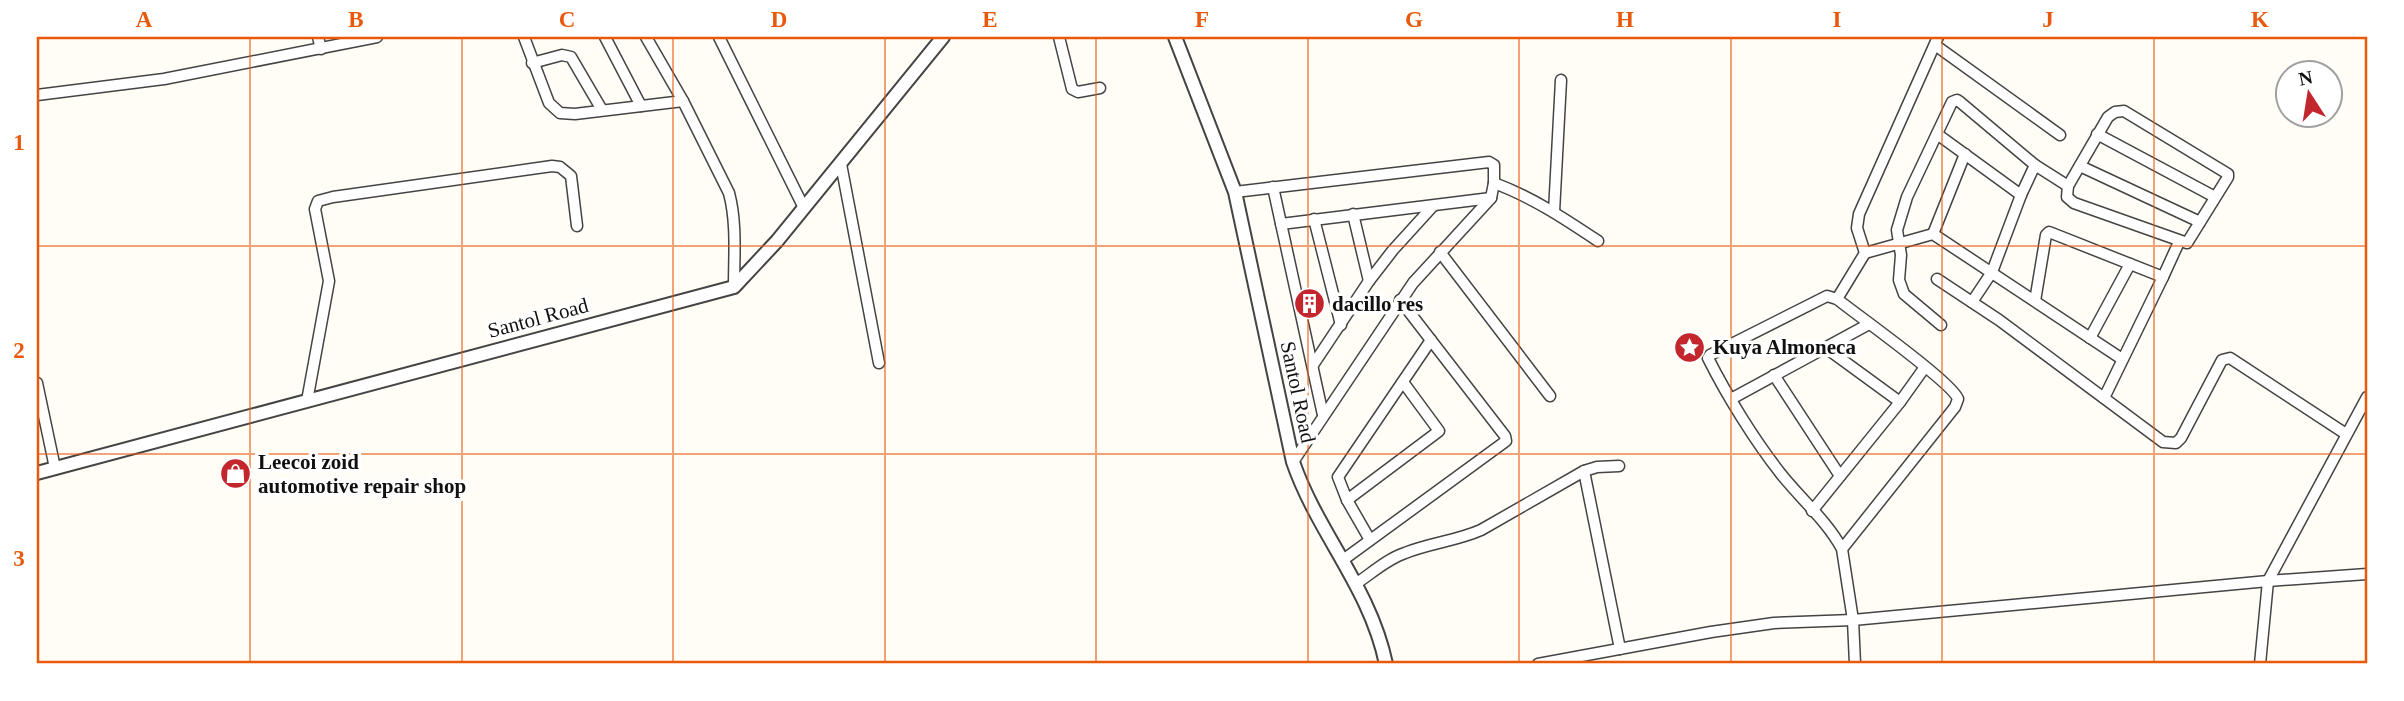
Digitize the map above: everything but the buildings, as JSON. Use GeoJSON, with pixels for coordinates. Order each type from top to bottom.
{"type":"FeatureCollection","features":[{"type":"Feature","properties":{"kind":"street"},"geometry":{"type":"LineString","coordinates":[[318,37],[321,49]]}},
{"type":"Feature","properties":{"kind":"street"},"geometry":{"type":"LineString","coordinates":[[37,95],[164,79],[377,37]]}},
{"type":"Feature","properties":{"kind":"street"},"geometry":{"type":"LineString","coordinates":[[524,37],[549,103],[555,111],[575,114],[683,101]]}},
{"type":"Feature","properties":{"kind":"street"},"geometry":{"type":"LineString","coordinates":[[605,37],[641,106]]}},
{"type":"Feature","properties":{"kind":"street"},"geometry":{"type":"LineString","coordinates":[[646,37],[683,101],[730,193],[735,233],[734,287]]}},
{"type":"Feature","properties":{"kind":"street"},"geometry":{"type":"LineString","coordinates":[[719,37],[804,208]]}},
{"type":"Feature","properties":{"kind":"street"},"geometry":{"type":"LineString","coordinates":[[734,287],[760,261],[943,37]]}},
{"type":"Feature","properties":{"kind":"street"},"geometry":{"type":"LineString","coordinates":[[1059,37],[1072,89],[1078,92],[1100,88]]}},
{"type":"Feature","properties":{"kind":"street","name":"Santol Road"},"geometry":{"type":"LineString","coordinates":[[1175,37],[1234,192],[1293,462],[1310,503],[1357,583],[1386,664]]}},
{"type":"Feature","properties":{"kind":"street"},"geometry":{"type":"LineString","coordinates":[[1864,253],[1856,222],[1937,41],[2060,135]]}},
{"type":"Feature","properties":{"kind":"street"},"geometry":{"type":"LineString","coordinates":[[532,62],[562,55],[570,57],[578,66],[602,110]]}},
{"type":"Feature","properties":{"kind":"street"},"geometry":{"type":"LineString","coordinates":[[1554,212],[1561,80]]}},
{"type":"Feature","properties":{"kind":"street"},"geometry":{"type":"LineString","coordinates":[[1941,325],[1903,294],[1899,280],[1901,255],[1897,230],[1907,197],[1952,103],[1957,100],[2035,165],[2068,186]]}},
{"type":"Feature","properties":{"kind":"street"},"geometry":{"type":"LineString","coordinates":[[2124,111],[2227,172],[2228,177],[2189,241],[2179,242],[2069,200],[2066,192],[2068,186],[2097,134],[2108,117],[2115,112],[2124,111]]}},
{"type":"Feature","properties":{"kind":"street"},"geometry":{"type":"LineString","coordinates":[[1937,134],[2021,195]]}},
{"type":"Feature","properties":{"kind":"street"},"geometry":{"type":"LineString","coordinates":[[2097,134],[2215,197]]}},
{"type":"Feature","properties":{"kind":"street"},"geometry":{"type":"LineString","coordinates":[[1933,234],[1965,154]]}},
{"type":"Feature","properties":{"kind":"street"},"geometry":{"type":"LineString","coordinates":[[1234,192],[1489,162],[1494,165],[1491,198],[1424,269],[1400,300],[1293,462]]}},
{"type":"Feature","properties":{"kind":"street"},"geometry":{"type":"LineString","coordinates":[[841,164],[879,363]]}},
{"type":"Feature","properties":{"kind":"street"},"geometry":{"type":"LineString","coordinates":[[1972,302],[1992,272],[2035,165]]}},
{"type":"Feature","properties":{"kind":"street"},"geometry":{"type":"LineString","coordinates":[[307,401],[329,282],[315,209],[318,201],[552,166],[566,170],[571,176],[577,226]]}},
{"type":"Feature","properties":{"kind":"street"},"geometry":{"type":"LineString","coordinates":[[2080,166],[2200,222]]}},
{"type":"Feature","properties":{"kind":"street"},"geometry":{"type":"LineString","coordinates":[[1494,183],[1518,192],[1554,212],[1598,241]]}},
{"type":"Feature","properties":{"kind":"street"},"geometry":{"type":"LineString","coordinates":[[1273,187],[1323,415]]}},
{"type":"Feature","properties":{"kind":"street"},"geometry":{"type":"LineString","coordinates":[[1281,224],[1491,198]]}},
{"type":"Feature","properties":{"kind":"street"},"geometry":{"type":"LineString","coordinates":[[1313,365],[1369,281],[1433,206]]}},
{"type":"Feature","properties":{"kind":"street"},"geometry":{"type":"LineString","coordinates":[[1353,215],[1369,281]]}},
{"type":"Feature","properties":{"kind":"street"},"geometry":{"type":"LineString","coordinates":[[1314,219],[1341,325]]}},
{"type":"Feature","properties":{"kind":"street"},"geometry":{"type":"LineString","coordinates":[[2035,300],[2047,233],[2052,232],[2163,277]]}},
{"type":"Feature","properties":{"kind":"street"},"geometry":{"type":"LineString","coordinates":[[1837,299],[1864,253],[1933,234],[2122,359]]}},
{"type":"Feature","properties":{"kind":"street"},"geometry":{"type":"LineString","coordinates":[[2104,398],[2179,242]]}},
{"type":"Feature","properties":{"kind":"street"},"geometry":{"type":"LineString","coordinates":[[1440,252],[1550,396]]}},
{"type":"Feature","properties":{"kind":"street"},"geometry":{"type":"LineString","coordinates":[[2090,338],[2130,264]]}},
{"type":"Feature","properties":{"kind":"street"},"geometry":{"type":"LineString","coordinates":[[1937,279],[2163,442],[2176,443],[2181,438],[2222,360],[2230,358],[2346,434]]}},
{"type":"Feature","properties":{"kind":"street","name":"Santol Road"},"geometry":{"type":"LineString","coordinates":[[37,473],[734,287]]}},
{"type":"Feature","properties":{"kind":"street"},"geometry":{"type":"LineString","coordinates":[[1842,549],[1957,403],[1958,396],[1925,367],[1830,296],[1821,297],[1710,355],[1709,359],[1731,399],[1779,471],[1835,536],[1842,549],[1853,620],[1855,664]]}},
{"type":"Feature","properties":{"kind":"street"},"geometry":{"type":"LineString","coordinates":[[1343,560],[1506,441],[1505,436],[1400,300]]}},
{"type":"Feature","properties":{"kind":"street"},"geometry":{"type":"LineString","coordinates":[[1731,399],[1869,324]]}},
{"type":"Feature","properties":{"kind":"street"},"geometry":{"type":"LineString","coordinates":[[1370,540],[1346,500],[1338,477],[1340,470],[1431,340]]}},
{"type":"Feature","properties":{"kind":"street"},"geometry":{"type":"LineString","coordinates":[[1826,348],[1900,402]]}},
{"type":"Feature","properties":{"kind":"street"},"geometry":{"type":"LineString","coordinates":[[1812,511],[1925,367]]}},
{"type":"Feature","properties":{"kind":"street"},"geometry":{"type":"LineString","coordinates":[[1774,374],[1840,476]]}},
{"type":"Feature","properties":{"kind":"street"},"geometry":{"type":"LineString","coordinates":[[1346,500],[1438,433],[1438,426],[1403,382]]}},
{"type":"Feature","properties":{"kind":"street"},"geometry":{"type":"LineString","coordinates":[[37,383],[55,468]]}},
{"type":"Feature","properties":{"kind":"street"},"geometry":{"type":"LineString","coordinates":[[2260,664],[2268,581],[2367,397]]}},
{"type":"Feature","properties":{"kind":"street"},"geometry":{"type":"LineString","coordinates":[[1357,583],[1405,552],[1468,536],[1584,471],[1597,467],[1619,466]]}},
{"type":"Feature","properties":{"kind":"street"},"geometry":{"type":"LineString","coordinates":[[1584,471],[1620,649]]}},
{"type":"Feature","properties":{"kind":"street"},"geometry":{"type":"LineString","coordinates":[[1538,664],[1774,623],[1853,620],[2367,574]]}},
{"type":"Feature","properties":{"kind":"place","name":"dacillo res"},"geometry":{"type":"Point","coordinates":[1309,304]}},
{"type":"Feature","properties":{"kind":"place","name":"Kuya Almoneca"},"geometry":{"type":"Point","coordinates":[1690,347]}},
{"type":"Feature","properties":{"kind":"place","name":"Leecoi zoid automotive repair shop"},"geometry":{"type":"Point","coordinates":[235,474]}}]}
